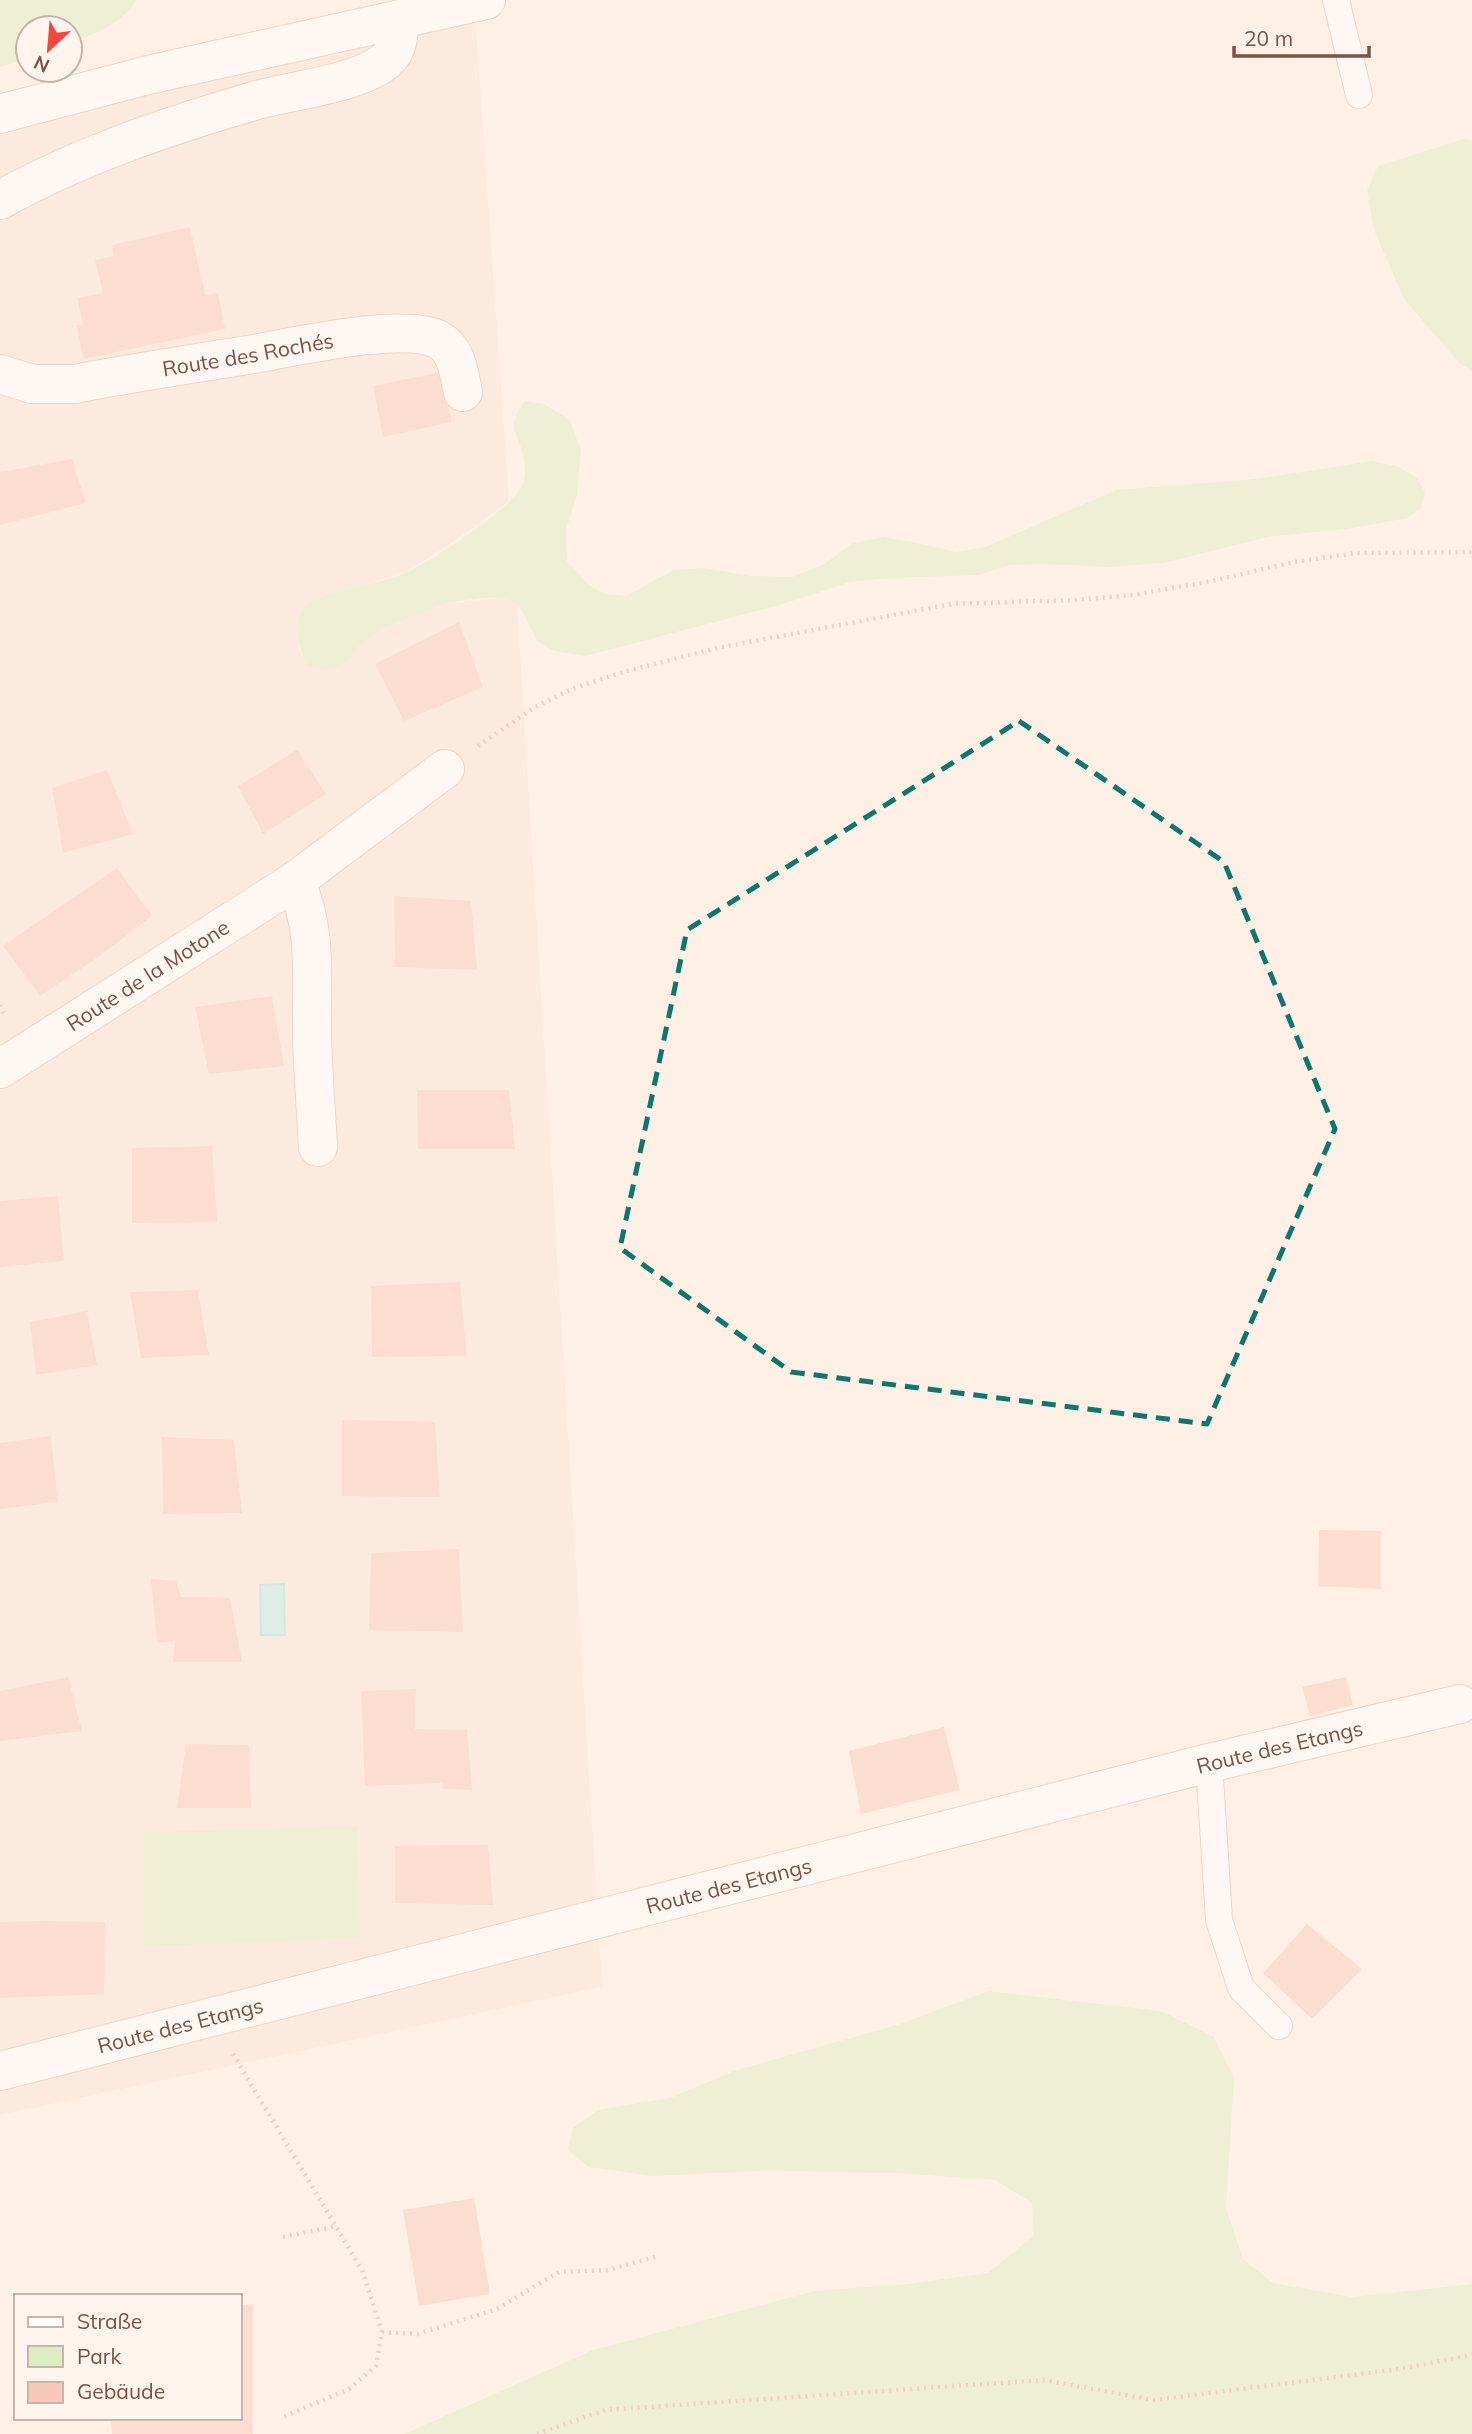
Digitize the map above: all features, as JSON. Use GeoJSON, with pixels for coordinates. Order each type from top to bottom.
{"type":"FeatureCollection","features":[{"type":"Feature","properties":{"kind":"street"},"geometry":{"type":"LineString","coordinates":[[0,114],[148,75],[486,0]]}},
{"type":"Feature","properties":{"kind":"street"},"geometry":{"type":"LineString","coordinates":[[0,201],[85,158],[131,140],[285,92],[369,72],[391,57],[397,47],[399,20]]}},
{"type":"Feature","properties":{"kind":"street","name":"Route des Rochés"},"geometry":{"type":"LineString","coordinates":[[0,374],[32,384],[74,384],[359,336],[412,334],[438,339],[447,346],[458,367],[463,392]]}},
{"type":"Feature","properties":{"kind":"street","name":"Route de la Motone"},"geometry":{"type":"LineString","coordinates":[[0,1069],[295,881],[445,769]]}},
{"type":"Feature","properties":{"kind":"street"},"geometry":{"type":"LineString","coordinates":[[295,881],[303,899],[311,945],[312,1037],[318,1147]]}},
{"type":"Feature","properties":{"kind":"street","name":"Route des Etangs"},"geometry":{"type":"LineString","coordinates":[[0,2071],[1209,1763],[1460,1704]]}},
{"type":"Feature","properties":{"kind":"lane"},"geometry":{"type":"LineString","coordinates":[[1336,0],[1359,95]]}},
{"type":"Feature","properties":{"kind":"lane"},"geometry":{"type":"LineString","coordinates":[[1209,1763],[1219,1920],[1241,1988],[1279,2026]]}},
{"type":"Feature","properties":{"kind":"path"},"geometry":{"type":"LineString","coordinates":[[445,769],[535,707],[572,688],[716,648],[953,604],[1133,595],[1212,581],[1294,562],[1356,553],[1472,552]]}},
{"type":"Feature","properties":{"kind":"path"},"geometry":{"type":"LineString","coordinates":[[212,2017],[362,2270],[382,2332],[376,2366],[349,2389],[283,2417]]}},
{"type":"Feature","properties":{"kind":"path"},"geometry":{"type":"LineString","coordinates":[[283,2237],[337,2226]]}},
{"type":"Feature","properties":{"kind":"path"},"geometry":{"type":"LineString","coordinates":[[382,2332],[418,2334],[497,2309],[559,2272],[607,2270],[655,2257]]}},
{"type":"Feature","properties":{"kind":"path"},"geometry":{"type":"LineString","coordinates":[[537,2434],[605,2410],[1042,2380],[1154,2400],[1399,2369],[1472,2354]]}},
{"type":"Feature","properties":{"kind":"highlighted area"},"geometry":{"type":"Polygon","coordinates":[[[1019,721],[1224,862],[1335,1129],[1207,1424],[791,1372],[620,1248],[687,930],[1019,721]]]}},
{"type":"Feature","properties":{"kind":"shaded area"},"geometry":{"type":"Polygon","coordinates":[[[474,0],[509,501],[407,572],[321,598],[305,607],[298,624],[299,650],[307,666],[346,662],[359,646],[385,627],[447,603],[504,598],[517,604],[602,1987],[0,2115],[0,131],[474,0]]]}},
{"type":"Feature","properties":{"kind":"green space"},"geometry":{"type":"Polygon","coordinates":[[[0,0],[137,0],[115,22],[84,38],[84,14],[14,14],[14,62],[0,67],[0,0]]]}},
{"type":"Feature","properties":{"kind":"green space"},"geometry":{"type":"Polygon","coordinates":[[[1463,139],[1472,140],[1472,371],[1459,363],[1404,299],[1374,230],[1367,190],[1378,166],[1463,139]]]}},
{"type":"Feature","properties":{"kind":"green space"},"geometry":{"type":"Polygon","coordinates":[[[525,401],[544,404],[570,420],[581,451],[577,495],[566,530],[567,561],[589,585],[606,594],[626,596],[673,570],[705,568],[750,576],[792,577],[823,565],[853,543],[883,537],[955,552],[985,547],[1116,490],[1255,479],[1372,461],[1397,466],[1417,478],[1425,492],[1421,508],[1407,518],[1354,528],[1267,537],[1164,563],[1109,567],[1009,565],[979,575],[850,582],[780,605],[585,656],[554,651],[537,641],[522,611],[516,604],[504,598],[447,603],[385,627],[359,646],[347,662],[329,670],[307,666],[301,652],[297,627],[301,612],[306,606],[314,600],[339,591],[407,572],[481,525],[516,495],[523,483],[525,465],[514,430],[514,421],[525,401]]]}},
{"type":"Feature","properties":{"kind":"green space"},"geometry":{"type":"Polygon","coordinates":[[[357,1826],[360,1938],[144,1947],[144,1832],[357,1826]]]}},
{"type":"Feature","properties":{"kind":"green space"},"geometry":{"type":"Polygon","coordinates":[[[989,1991],[1161,2011],[1214,2037],[1234,2078],[1226,2208],[1243,2259],[1273,2283],[1352,2297],[1472,2284],[1472,2434],[404,2434],[593,2350],[814,2291],[907,2284],[988,2273],[1033,2236],[1032,2203],[995,2180],[896,2173],[765,2171],[652,2176],[588,2167],[568,2150],[573,2128],[598,2110],[670,2098],[734,2071],[900,2024],[989,1991]]]}},
{"type":"Feature","properties":{"kind":"water"},"geometry":{"type":"Polygon","coordinates":[[[284,1584],[285,1635],[261,1635],[260,1585],[284,1584]]]}},
{"type":"Feature","properties":{"kind":"building"},"geometry":{"type":"Polygon","coordinates":[[[190,227],[205,295],[218,293],[225,329],[84,359],[76,325],[83,324],[77,298],[103,293],[95,260],[114,256],[112,245],[190,227]]]}},
{"type":"Feature","properties":{"kind":"building"},"geometry":{"type":"Polygon","coordinates":[[[441,372],[452,422],[383,437],[373,386],[441,372]]]}},
{"type":"Feature","properties":{"kind":"building"},"geometry":{"type":"Polygon","coordinates":[[[72,459],[86,503],[0,525],[0,472],[72,459]]]}},
{"type":"Feature","properties":{"kind":"building"},"geometry":{"type":"Polygon","coordinates":[[[459,622],[483,687],[404,721],[375,664],[459,622]]]}},
{"type":"Feature","properties":{"kind":"building"},"geometry":{"type":"Polygon","coordinates":[[[297,750],[326,794],[263,834],[238,786],[297,750]]]}},
{"type":"Feature","properties":{"kind":"building"},"geometry":{"type":"Polygon","coordinates":[[[107,770],[133,834],[63,853],[52,788],[107,770]]]}},
{"type":"Feature","properties":{"kind":"building"},"geometry":{"type":"Polygon","coordinates":[[[117,868],[152,916],[97,958],[40,996],[3,946],[117,868]]]}},
{"type":"Feature","properties":{"kind":"building"},"geometry":{"type":"Polygon","coordinates":[[[394,896],[471,901],[477,970],[395,967],[394,896]]]}},
{"type":"Feature","properties":{"kind":"building"},"geometry":{"type":"Polygon","coordinates":[[[272,996],[284,1066],[209,1074],[195,1007],[272,996]]]}},
{"type":"Feature","properties":{"kind":"building"},"geometry":{"type":"Polygon","coordinates":[[[417,1090],[509,1090],[515,1149],[418,1149],[417,1090]]]}},
{"type":"Feature","properties":{"kind":"building"},"geometry":{"type":"Polygon","coordinates":[[[212,1146],[217,1222],[132,1223],[132,1148],[212,1146]]]}},
{"type":"Feature","properties":{"kind":"building"},"geometry":{"type":"Polygon","coordinates":[[[58,1196],[64,1261],[0,1267],[0,1201],[58,1196]]]}},
{"type":"Feature","properties":{"kind":"building"},"geometry":{"type":"Polygon","coordinates":[[[460,1282],[467,1356],[372,1357],[371,1286],[460,1282]]]}},
{"type":"Feature","properties":{"kind":"building"},"geometry":{"type":"Polygon","coordinates":[[[198,1290],[209,1355],[141,1358],[130,1292],[198,1290]]]}},
{"type":"Feature","properties":{"kind":"building"},"geometry":{"type":"Polygon","coordinates":[[[87,1311],[97,1365],[36,1375],[30,1322],[87,1311]]]}},
{"type":"Feature","properties":{"kind":"building"},"geometry":{"type":"Polygon","coordinates":[[[342,1420],[435,1422],[440,1497],[342,1496],[342,1420]]]}},
{"type":"Feature","properties":{"kind":"building"},"geometry":{"type":"Polygon","coordinates":[[[51,1436],[58,1502],[0,1509],[0,1443],[51,1436]]]}},
{"type":"Feature","properties":{"kind":"building"},"geometry":{"type":"Polygon","coordinates":[[[162,1437],[234,1440],[242,1513],[163,1514],[162,1437]]]}},
{"type":"Feature","properties":{"kind":"building"},"geometry":{"type":"Polygon","coordinates":[[[1319,1530],[1381,1531],[1381,1589],[1318,1586],[1319,1530]]]}},
{"type":"Feature","properties":{"kind":"building"},"geometry":{"type":"Polygon","coordinates":[[[459,1549],[463,1632],[369,1630],[371,1553],[459,1549]]]}},
{"type":"Feature","properties":{"kind":"building"},"geometry":{"type":"Polygon","coordinates":[[[151,1579],[176,1581],[181,1597],[230,1598],[242,1662],[173,1662],[175,1641],[157,1643],[151,1579]]]}},
{"type":"Feature","properties":{"kind":"building"},"geometry":{"type":"Polygon","coordinates":[[[68,1677],[82,1731],[0,1741],[0,1691],[68,1677]]]}},
{"type":"Feature","properties":{"kind":"building"},"geometry":{"type":"Polygon","coordinates":[[[1346,1677],[1353,1705],[1310,1716],[1302,1687],[1346,1677]]]}},
{"type":"Feature","properties":{"kind":"building"},"geometry":{"type":"Polygon","coordinates":[[[416,1689],[415,1729],[467,1730],[472,1790],[443,1789],[442,1783],[365,1786],[361,1691],[416,1689]]]}},
{"type":"Feature","properties":{"kind":"building"},"geometry":{"type":"Polygon","coordinates":[[[944,1727],[960,1790],[861,1814],[849,1751],[944,1727]]]}},
{"type":"Feature","properties":{"kind":"building"},"geometry":{"type":"Polygon","coordinates":[[[186,1744],[249,1745],[251,1808],[177,1808],[186,1744]]]}},
{"type":"Feature","properties":{"kind":"building"},"geometry":{"type":"Polygon","coordinates":[[[488,1845],[493,1905],[395,1903],[395,1846],[488,1845]]]}},
{"type":"Feature","properties":{"kind":"building"},"geometry":{"type":"Polygon","coordinates":[[[0,1922],[105,1922],[104,1994],[0,1998],[0,1922]]]}},
{"type":"Feature","properties":{"kind":"building"},"geometry":{"type":"Polygon","coordinates":[[[1307,1924],[1362,1969],[1312,2019],[1263,1973],[1307,1924]]]}},
{"type":"Feature","properties":{"kind":"building"},"geometry":{"type":"Polygon","coordinates":[[[474,2198],[490,2294],[419,2306],[403,2210],[474,2198]]]}},
{"type":"Feature","properties":{"kind":"building"},"geometry":{"type":"Polygon","coordinates":[[[253,2304],[253,2434],[112,2434],[111,2420],[242,2420],[242,2305],[253,2304]]]}}]}
